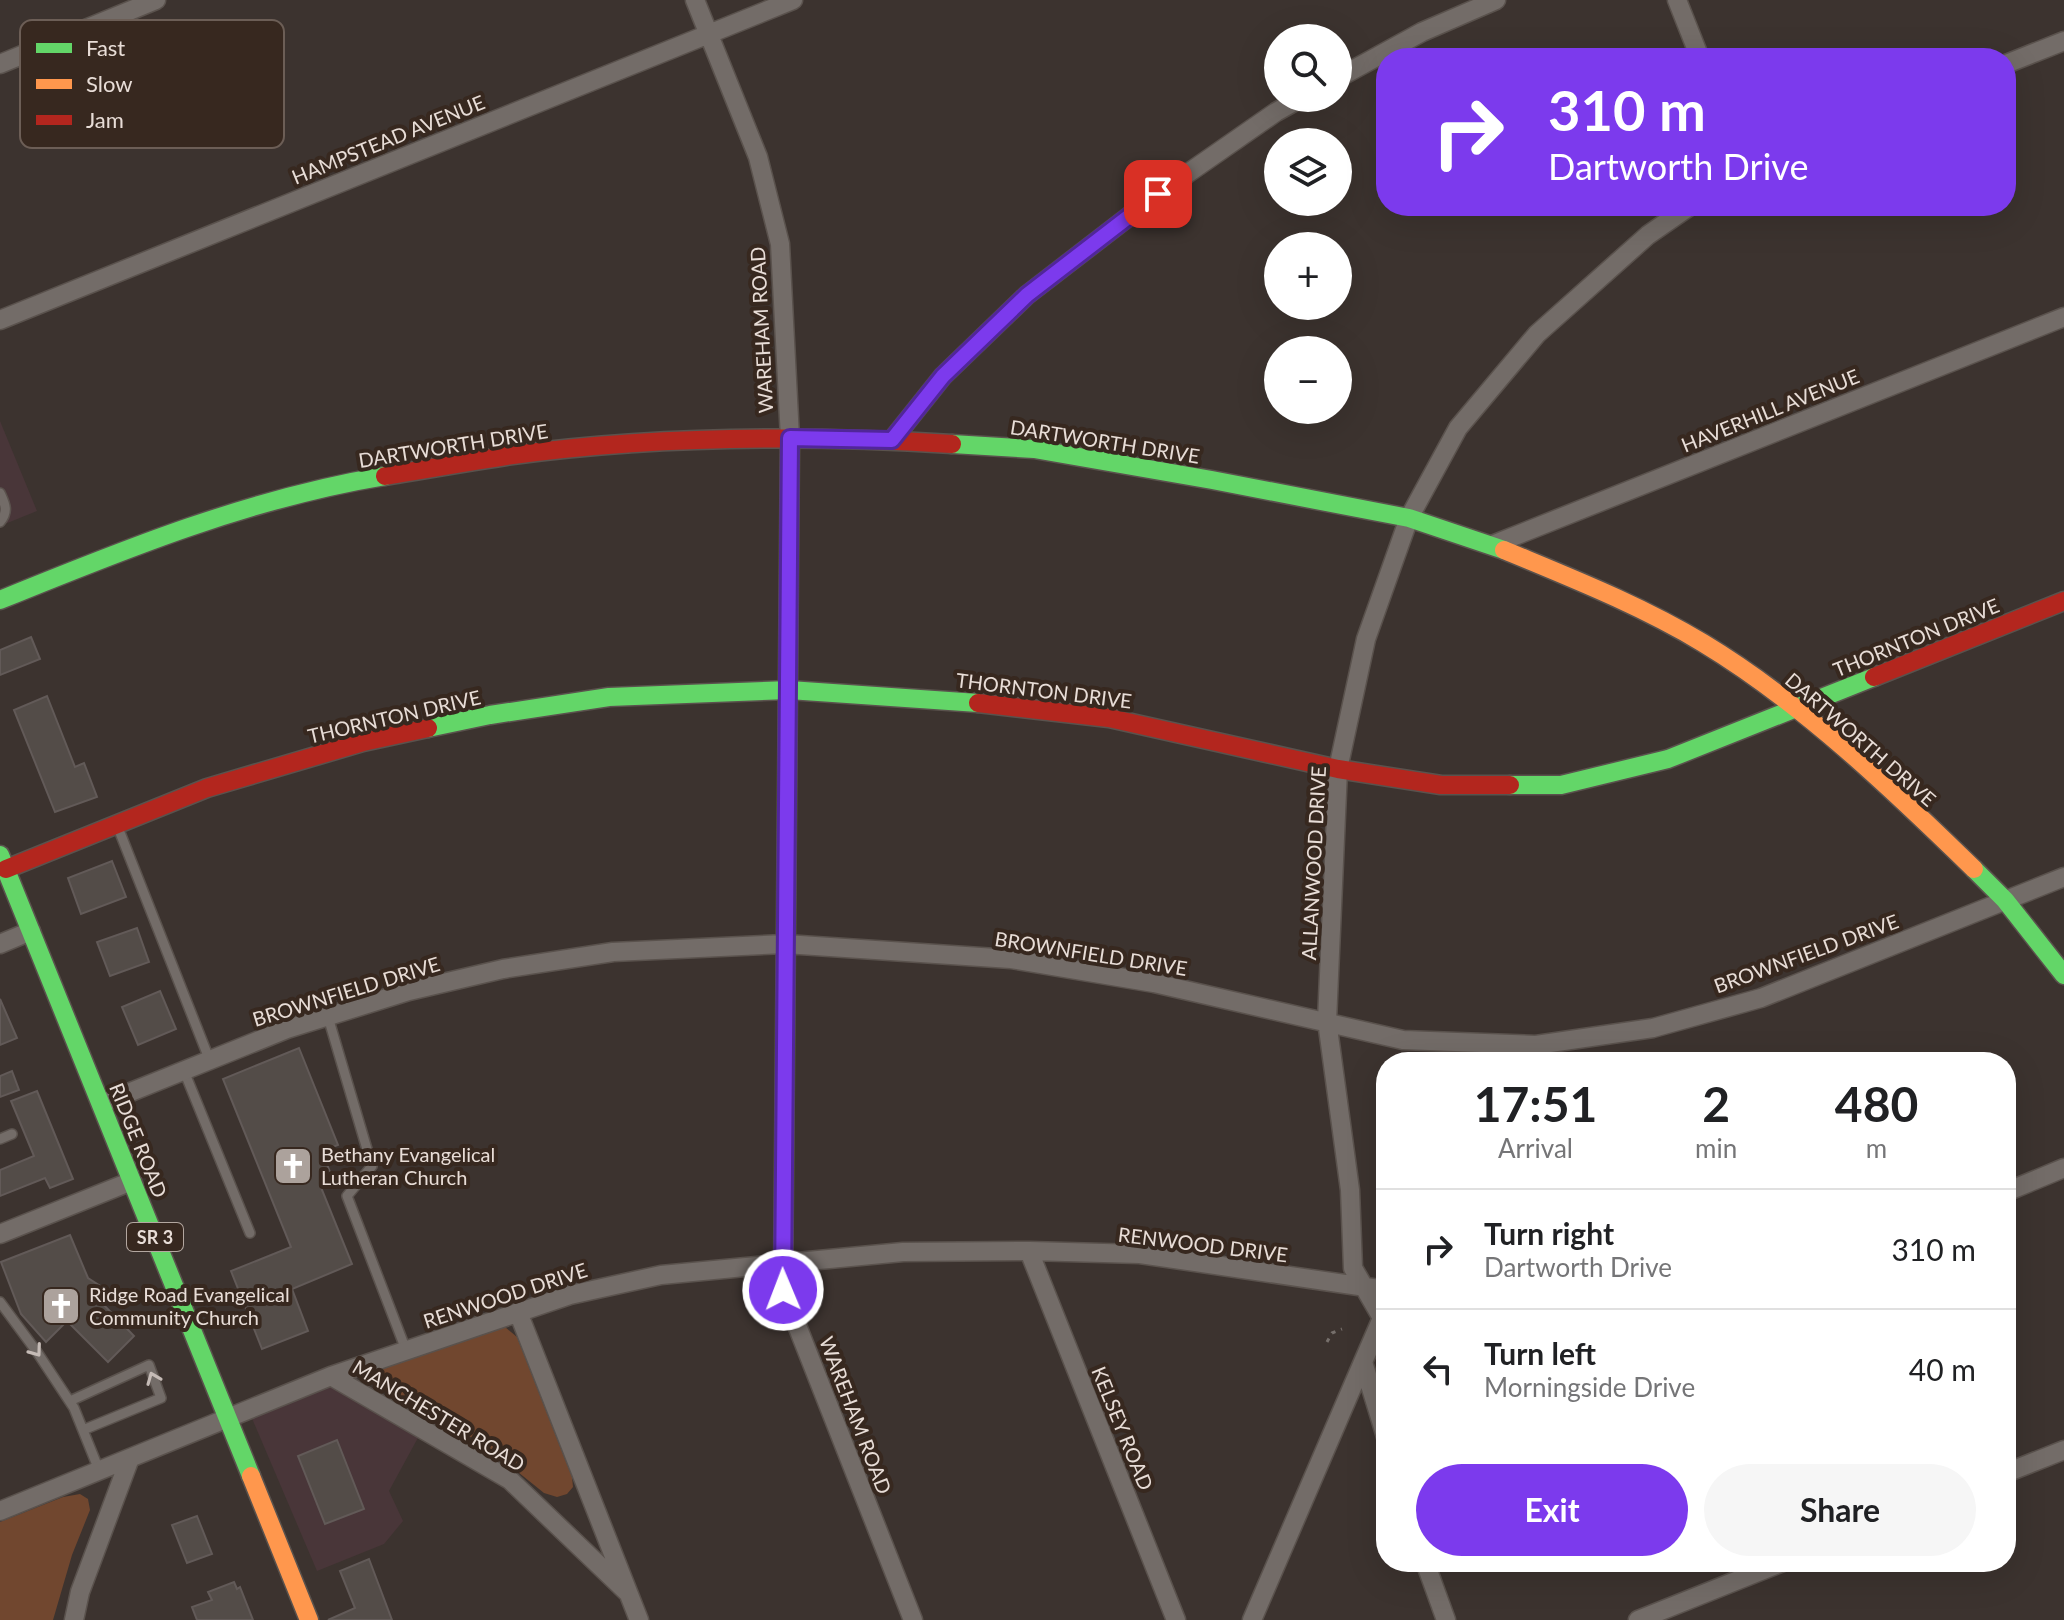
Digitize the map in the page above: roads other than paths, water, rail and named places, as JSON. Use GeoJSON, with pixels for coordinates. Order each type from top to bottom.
{"type":"FeatureCollection","features":[{"type":"Feature","properties":{"kind":"street"},"geometry":{"type":"LineString","coordinates":[[107,20],[156,0]]}},
{"type":"Feature","properties":{"kind":"street","name":"WAREHAM ROAD"},"geometry":{"type":"LineString","coordinates":[[695,0],[758,157],[780,244],[790,438],[783,1290],[913,1620]]}},
{"type":"Feature","properties":{"kind":"street","name":"HAMPSTEAD AVENUE"},"geometry":{"type":"LineString","coordinates":[[0,320],[793,0]]}},
{"type":"Feature","properties":{"kind":"street"},"geometry":{"type":"LineString","coordinates":[[1393,48],[1496,0]]}},
{"type":"Feature","properties":{"kind":"street"},"geometry":{"type":"LineString","coordinates":[[1677,0],[1696,48]]}},
{"type":"Feature","properties":{"kind":"street"},"geometry":{"type":"LineString","coordinates":[[2016,60],[2064,41]]}},
{"type":"Feature","properties":{"kind":"street"},"geometry":{"type":"LineString","coordinates":[[0,64],[20,56]]}},
{"type":"Feature","properties":{"kind":"street"},"geometry":{"type":"LineString","coordinates":[[1352,70],[1376,57]]}},
{"type":"Feature","properties":{"kind":"street"},"geometry":{"type":"LineString","coordinates":[[892,440],[943,376],[1027,295],[1158,194],[1276,112]]}},
{"type":"Feature","properties":{"kind":"street","name":"ALLANWOOD DRIVE"},"geometry":{"type":"LineString","coordinates":[[1376,1307],[1353,1268],[1350,1190],[1327,1021],[1338,769],[1366,639],[1409,518],[1458,428],[1537,334],[1648,235],[1676,216]]}},
{"type":"Feature","properties":{"kind":"street","name":"HAVERHILL AVENUE"},"geometry":{"type":"LineString","coordinates":[[1492,545],[2064,317]]}},
{"type":"Feature","properties":{"kind":"street","name":"DARTWORTH DRIVE"},"geometry":{"type":"LineString","coordinates":[[0,600],[145,541],[236,512],[367,479],[508,456],[593,448],[790,438],[892,440],[1034,449],[1409,518],[1492,545],[1608,593],[1703,643],[1798,708],[2005,900],[2064,975]]}},
{"type":"Feature","properties":{"kind":"street","name":"THORNTON DRIVE"},"geometry":{"type":"LineString","coordinates":[[3,862],[117,825],[207,788],[363,742],[490,715],[609,697],[789,690],[964,701],[1109,718],[1338,769],[1441,785],[1561,785],[1668,759],[2064,601]]}},
{"type":"Feature","properties":{"kind":"street","name":"RIDGE ROAD"},"geometry":{"type":"LineString","coordinates":[[3,862],[309,1620]]}},
{"type":"Feature","properties":{"kind":"street","name":"BROWNFIELD DRIVE"},"geometry":{"type":"LineString","coordinates":[[101,1104],[287,1029],[409,991],[503,969],[613,952],[785,944],[1011,959],[1154,983],[1403,1040],[1536,1045],[1653,1028],[1761,998],[2064,877]]}},
{"type":"Feature","properties":{"kind":"street"},"geometry":{"type":"LineString","coordinates":[[0,944],[31,931]]}},
{"type":"Feature","properties":{"kind":"street"},"geometry":{"type":"LineString","coordinates":[[2016,1188],[2064,1168]]}},
{"type":"Feature","properties":{"kind":"street"},"geometry":{"type":"LineString","coordinates":[[0,1234],[132,1181]]}},
{"type":"Feature","properties":{"kind":"street","name":"RENWOOD DRIVE"},"geometry":{"type":"LineString","coordinates":[[0,1511],[331,1376],[570,1295],[661,1275],[903,1252],[1029,1251],[1140,1254],[1376,1290]]}},
{"type":"Feature","properties":{"kind":"street","name":"KELSEY ROAD"},"geometry":{"type":"LineString","coordinates":[[1029,1251],[1176,1620]]}},
{"type":"Feature","properties":{"kind":"street","name":"MANCHESTER ROAD"},"geometry":{"type":"LineString","coordinates":[[518,1312],[639,1620]]}},
{"type":"Feature","properties":{"kind":"street","name":"ALLANWOOD DRIVE"},"geometry":{"type":"LineString","coordinates":[[1363,1362],[1376,1332]]}},
{"type":"Feature","properties":{"kind":"street"},"geometry":{"type":"LineString","coordinates":[[1363,1362],[1376,1404]]}},
{"type":"Feature","properties":{"kind":"street"},"geometry":{"type":"LineString","coordinates":[[1252,1620],[1363,1362]]}},
{"type":"Feature","properties":{"kind":"street","name":"MANCHESTER ROAD"},"geometry":{"type":"LineString","coordinates":[[331,1376],[510,1480],[628,1593]]}},
{"type":"Feature","properties":{"kind":"street"},"geometry":{"type":"LineString","coordinates":[[2016,1469],[2064,1450]]}},
{"type":"Feature","properties":{"kind":"street"},"geometry":{"type":"LineString","coordinates":[[74,1620],[80,1592],[130,1458]]}},
{"type":"Feature","properties":{"kind":"street"},"geometry":{"type":"LineString","coordinates":[[1429,1572],[1446,1620]]}},
{"type":"Feature","properties":{"kind":"street"},"geometry":{"type":"LineString","coordinates":[[1638,1620],[1758,1572]]}},
{"type":"Feature","properties":{"kind":"lane"},"geometry":{"type":"LineString","coordinates":[[0,493],[6,507],[0,522]]}},
{"type":"Feature","properties":{"kind":"lane"},"geometry":{"type":"LineString","coordinates":[[117,825],[210,1061]]}},
{"type":"Feature","properties":{"kind":"lane"},"geometry":{"type":"LineString","coordinates":[[328,1017],[372,1166],[347,1196],[406,1350]]}},
{"type":"Feature","properties":{"kind":"lane"},"geometry":{"type":"LineString","coordinates":[[184,1071],[250,1233]]}},
{"type":"Feature","properties":{"kind":"lane"},"geometry":{"type":"LineString","coordinates":[[0,1139],[12,1134]]}},
{"type":"Feature","properties":{"kind":"lane"},"geometry":{"type":"LineString","coordinates":[[0,1302],[70,1401],[99,1470]]}},
{"type":"Feature","properties":{"kind":"lane"},"geometry":{"type":"LineString","coordinates":[[70,1401],[149,1365],[161,1398],[83,1430]]}},
{"type":"Feature","properties":{"kind":"place","name":"Bethany Evangelical Lutheran Church"},"geometry":{"type":"Point","coordinates":[293,1166]}},
{"type":"Feature","properties":{"kind":"place","name":"Ridge Road Evangelical Community Church"},"geometry":{"type":"Point","coordinates":[61,1306]}}]}
